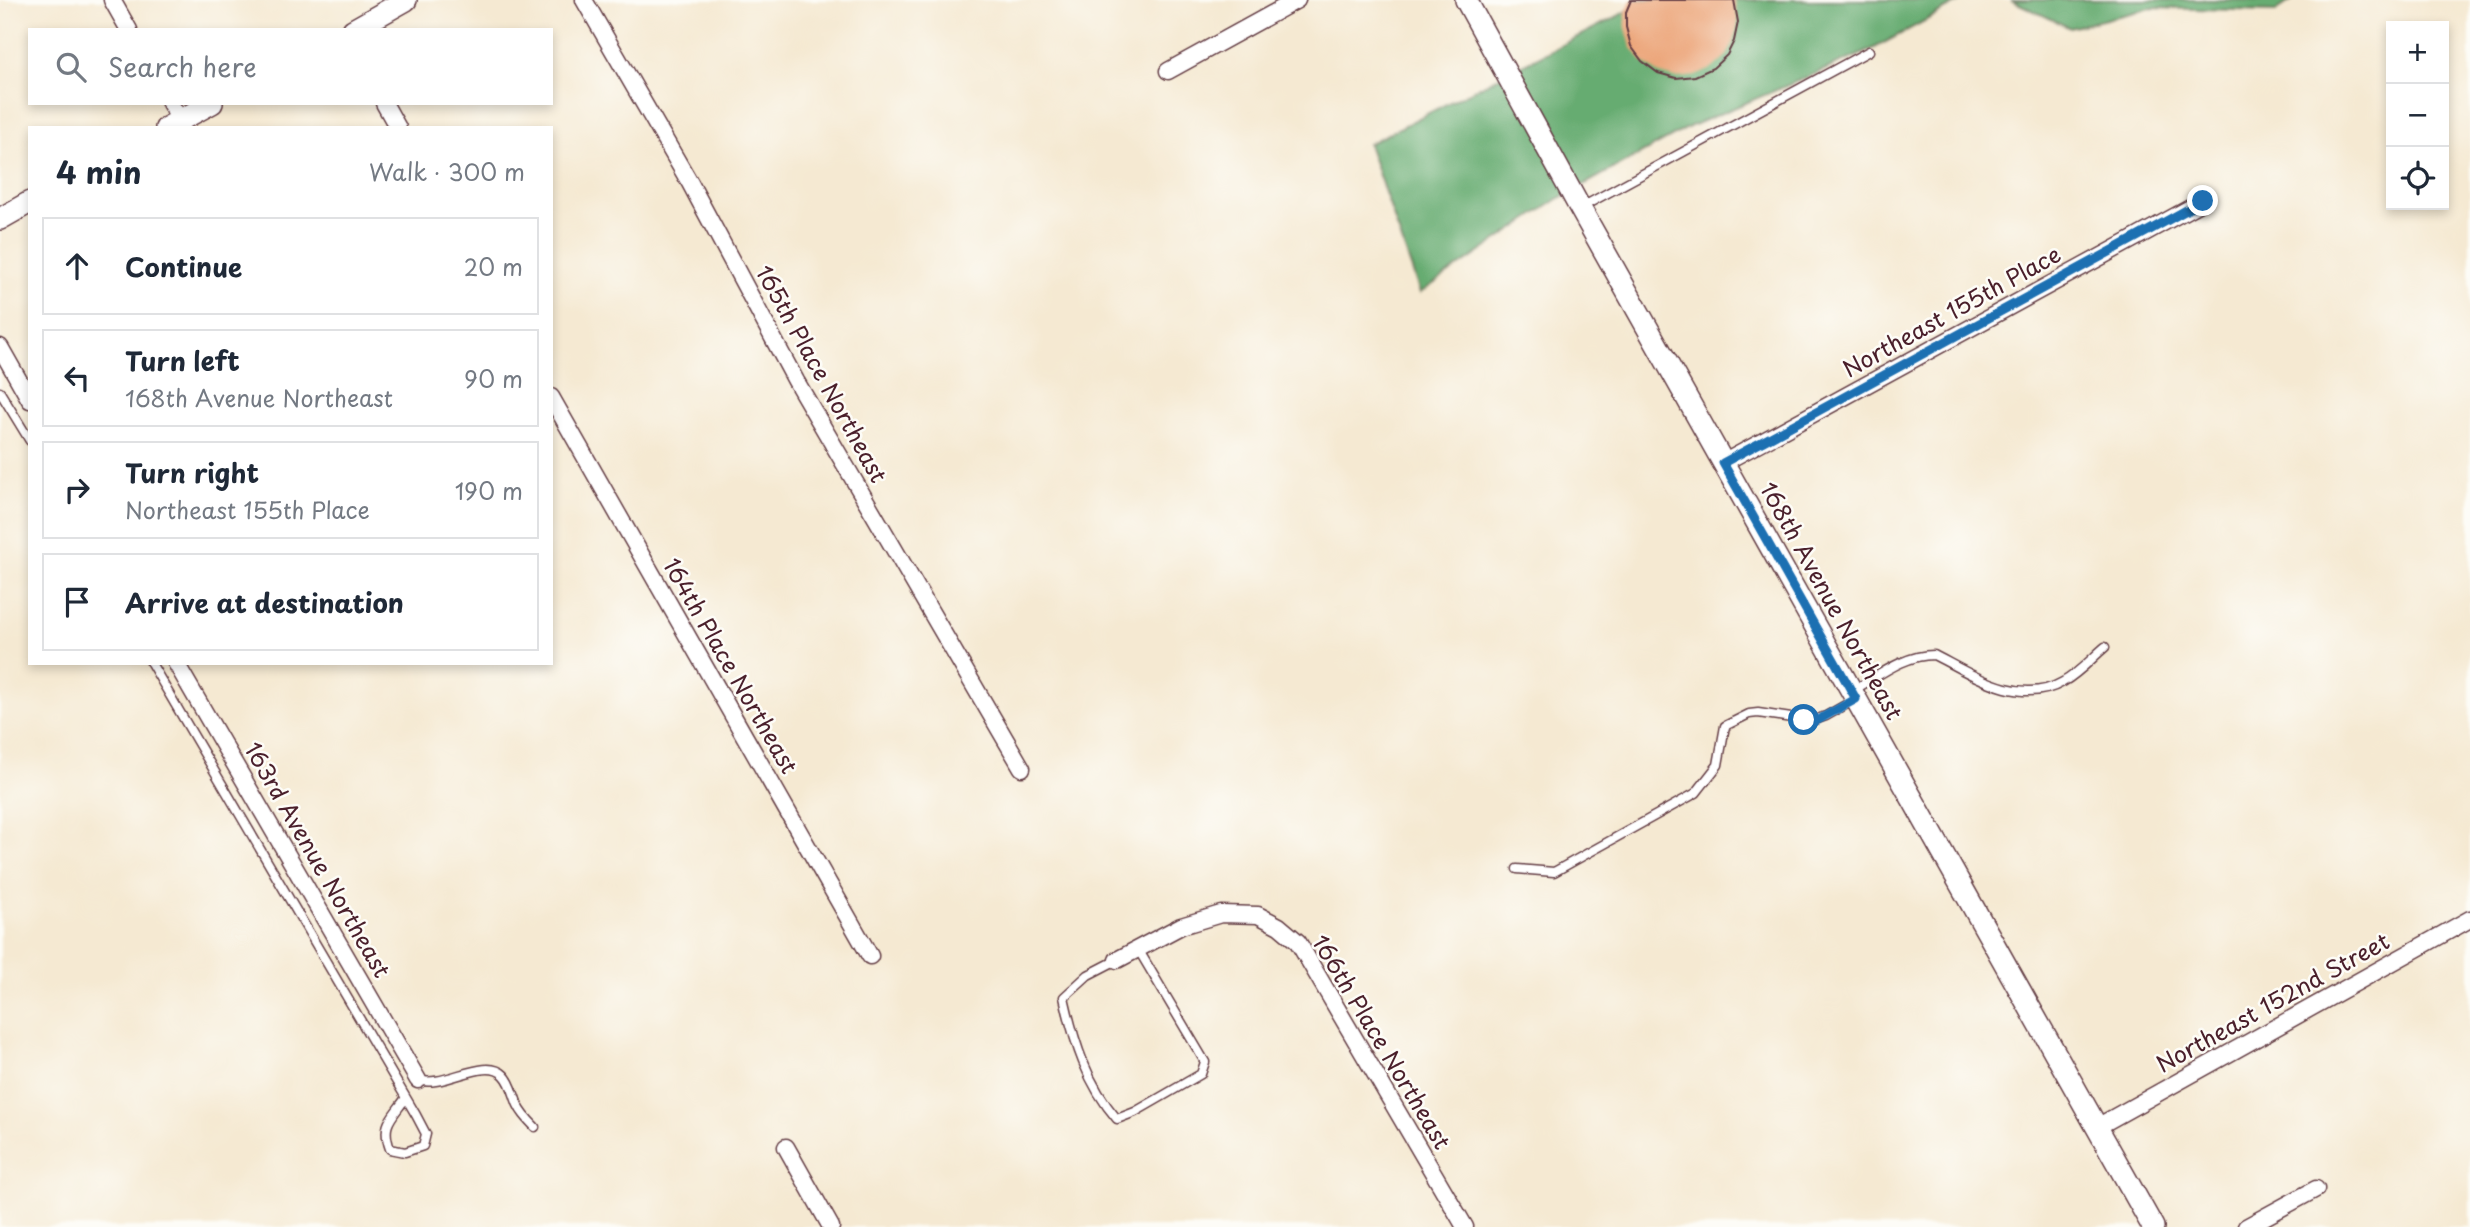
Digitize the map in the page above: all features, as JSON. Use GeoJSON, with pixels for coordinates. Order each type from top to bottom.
{"type":"FeatureCollection","features":[{"type":"Feature","properties":{"kind":"street"},"geometry":{"type":"LineString","coordinates":[[112,0],[128,28]]}},
{"type":"Feature","properties":{"kind":"street"},"geometry":{"type":"LineString","coordinates":[[357,28],[406,0]]}},
{"type":"Feature","properties":{"kind":"street","name":"165th Place Northeast"},"geometry":{"type":"LineString","coordinates":[[584,0],[690,183],[796,382],[1022,768]]}},
{"type":"Feature","properties":{"kind":"street"},"geometry":{"type":"LineString","coordinates":[[1168,71],[1297,0]]}},
{"type":"Feature","properties":{"kind":"street","name":"168th Avenue Northeast"},"geometry":{"type":"LineString","coordinates":[[1466,0],[1580,208],[2153,1227]]}},
{"type":"Feature","properties":{"kind":"street"},"geometry":{"type":"LineString","coordinates":[[172,117],[206,105]]}},
{"type":"Feature","properties":{"kind":"street"},"geometry":{"type":"LineString","coordinates":[[385,105],[397,126]]}},
{"type":"Feature","properties":{"kind":"street","name":"Northeast 155th Place"},"geometry":{"type":"LineString","coordinates":[[1723,463],[2203,201]]}},
{"type":"Feature","properties":{"kind":"street"},"geometry":{"type":"LineString","coordinates":[[0,219],[28,203]]}},
{"type":"Feature","properties":{"kind":"street"},"geometry":{"type":"LineString","coordinates":[[0,347],[28,396]]}},
{"type":"Feature","properties":{"kind":"street","name":"164th Place Northeast"},"geometry":{"type":"LineString","coordinates":[[553,401],[870,956]]}},
{"type":"Feature","properties":{"kind":"street","name":"163rd Avenue Northeast"},"geometry":{"type":"LineString","coordinates":[[177,665],[418,1080]]}},
{"type":"Feature","properties":{"kind":"street","name":"166th Place Northeast"},"geometry":{"type":"LineString","coordinates":[[1117,960],[1181,926],[1221,914],[1258,915],[1279,926],[1298,942],[1465,1227]]}},
{"type":"Feature","properties":{"kind":"street","name":"Northeast 152nd Street"},"geometry":{"type":"LineString","coordinates":[[2097,1127],[2470,919]]}},
{"type":"Feature","properties":{"kind":"street"},"geometry":{"type":"LineString","coordinates":[[786,1147],[831,1227]]}},
{"type":"Feature","properties":{"kind":"street"},"geometry":{"type":"LineString","coordinates":[[2246,1227],[2316,1189]]}},
{"type":"Feature","properties":{"kind":"lane"},"geometry":{"type":"LineString","coordinates":[[1580,208],[1869,51]]}},
{"type":"Feature","properties":{"kind":"lane"},"geometry":{"type":"LineString","coordinates":[[0,392],[28,438]]}},
{"type":"Feature","properties":{"kind":"lane"},"geometry":{"type":"LineString","coordinates":[[1517,869],[1553,872],[1696,793],[1718,765],[1725,726],[1749,714],[1811,721],[1826,716],[1906,659],[1922,655],[1934,655],[2001,687],[2030,692],[2045,690],[2063,682],[2105,647]]}},
{"type":"Feature","properties":{"kind":"lane"},"geometry":{"type":"LineString","coordinates":[[152,665],[426,1135],[423,1146],[405,1152],[390,1149],[385,1135],[387,1123],[405,1099]]}},
{"type":"Feature","properties":{"kind":"lane"},"geometry":{"type":"LineString","coordinates":[[1117,960],[1088,975],[1064,997],[1073,1038],[1100,1099],[1117,1119],[1135,1112],[1201,1074],[1205,1062],[1138,949]]}},
{"type":"Feature","properties":{"kind":"lane"},"geometry":{"type":"LineString","coordinates":[[418,1080],[430,1083],[478,1070],[493,1069],[504,1074],[520,1109],[535,1128]]}},
{"type":"Feature","properties":{"kind":"green space"},"geometry":{"type":"Polygon","coordinates":[[[1637,0],[1963,0],[1869,51],[1691,126],[1558,199],[1420,293],[1368,144],[1626,12],[1637,0]]]}},
{"type":"Feature","properties":{"kind":"green space"},"geometry":{"type":"Polygon","coordinates":[[[2011,0],[2292,0],[2276,11],[2151,8],[2070,28],[2011,0]]]}},
{"type":"Feature","properties":{"kind":"building"},"geometry":{"type":"Polygon","coordinates":[[[1631,0],[1734,0],[1738,22],[1734,41],[1727,55],[1713,68],[1695,76],[1676,78],[1658,73],[1642,61],[1631,46],[1626,27],[1626,12],[1631,0]]]}},
{"type":"Feature","properties":{"kind":"route"},"geometry":{"type":"LineString","coordinates":[[1804,720],[1818,720],[1856,699],[1723,463],[2203,201]]}}]}
